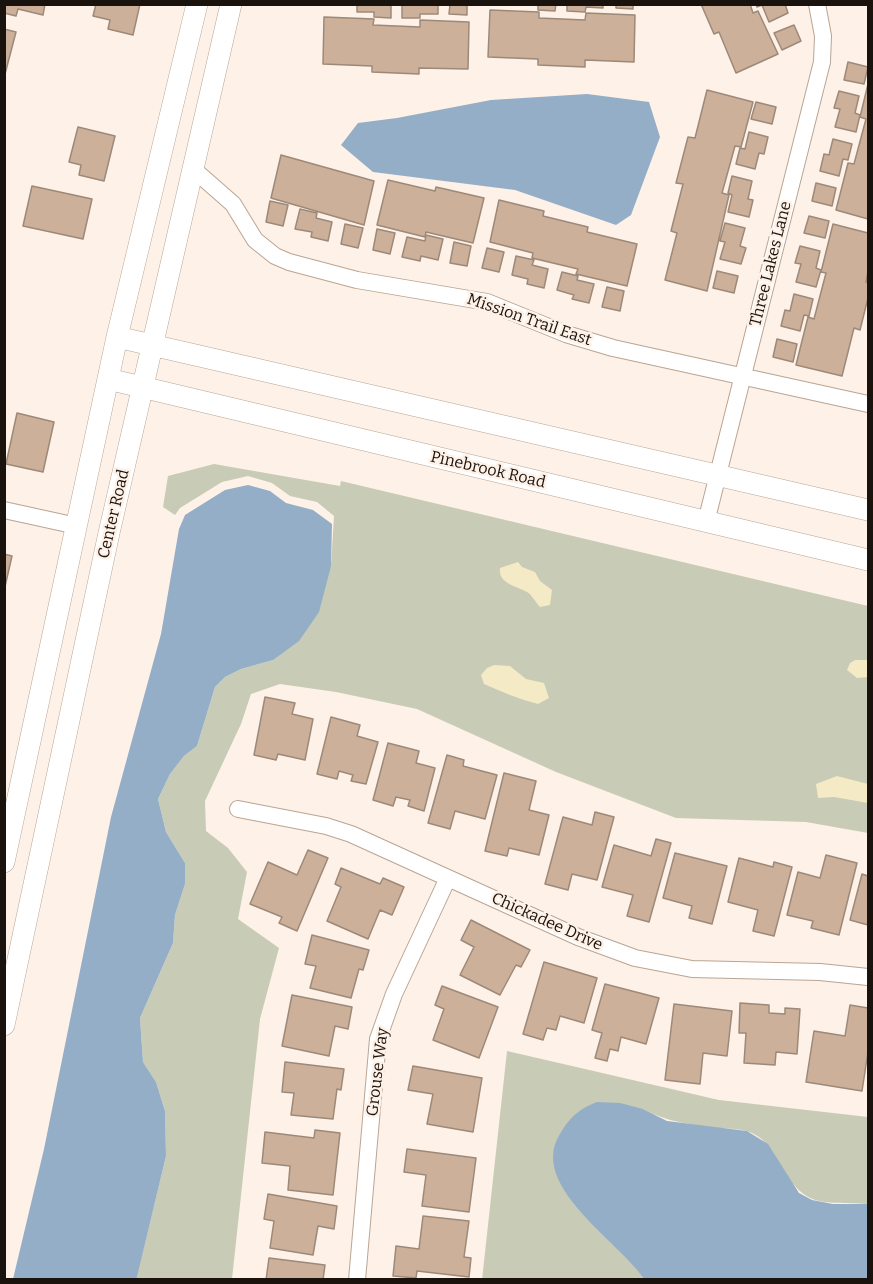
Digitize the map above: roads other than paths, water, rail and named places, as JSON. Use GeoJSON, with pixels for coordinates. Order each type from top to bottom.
{"type":"FeatureCollection","features":[{"type":"Feature","properties":{"kind":"street","name":"Center Road"},"geometry":{"type":"LineString","coordinates":[[4,862],[117,337],[197,4]]}},
{"type":"Feature","properties":{"kind":"street","name":"Center Road"},"geometry":{"type":"LineString","coordinates":[[4,1025],[142,387],[231,4]]}},
{"type":"Feature","properties":{"kind":"street","name":"Three Lakes Lane"},"geometry":{"type":"LineString","coordinates":[[706,522],[822,62],[824,36],[817,4]]}},
{"type":"Feature","properties":{"kind":"street","name":"Mission Trail East"},"geometry":{"type":"LineString","coordinates":[[192,168],[233,204],[255,240],[275,256],[289,262],[357,280],[487,302],[567,334],[743,378],[868,404]]}},
{"type":"Feature","properties":{"kind":"street"},"geometry":{"type":"LineString","coordinates":[[117,337],[868,510]]}},
{"type":"Feature","properties":{"kind":"street","name":"Pinebrook Road"},"geometry":{"type":"LineString","coordinates":[[108,379],[868,560]]}},
{"type":"Feature","properties":{"kind":"street"},"geometry":{"type":"LineString","coordinates":[[4,510],[77,526]]}},
{"type":"Feature","properties":{"kind":"street","name":"Chickadee Drive"},"geometry":{"type":"LineString","coordinates":[[238,809],[326,826],[351,834],[608,950],[664,965],[722,971],[820,972],[868,977]]}},
{"type":"Feature","properties":{"kind":"street","name":"Grouse Way"},"geometry":{"type":"LineString","coordinates":[[357,1280],[376,1058],[381,1028],[393,994],[448,878]]}},
{"type":"Feature","properties":{"kind":"water"},"geometry":{"type":"Polygon","coordinates":[[[587,94],[649,102],[660,137],[631,215],[616,225],[515,190],[373,172],[341,145],[358,123],[491,100],[587,94]]]}},
{"type":"Feature","properties":{"kind":"water"},"geometry":{"type":"Polygon","coordinates":[[[248,485],[270,491],[286,503],[313,510],[332,524],[331,566],[319,612],[299,641],[273,660],[241,669],[225,677],[215,687],[197,746],[184,756],[170,774],[158,799],[166,832],[185,863],[185,884],[175,915],[173,943],[140,1018],[143,1062],[156,1082],[165,1111],[166,1156],[137,1277],[136,1280],[13,1279],[44,1149],[111,817],[161,634],[179,529],[185,515],[225,490],[248,485]]]}},
{"type":"Feature","properties":{"kind":"water"},"geometry":{"type":"Polygon","coordinates":[[[597,1102],[620,1103],[643,1109],[667,1121],[747,1131],[768,1144],[799,1193],[812,1200],[833,1204],[868,1204],[868,1279],[644,1279],[581,1212],[566,1193],[556,1173],[553,1153],[560,1134],[576,1114],[597,1102]]]}}]}
